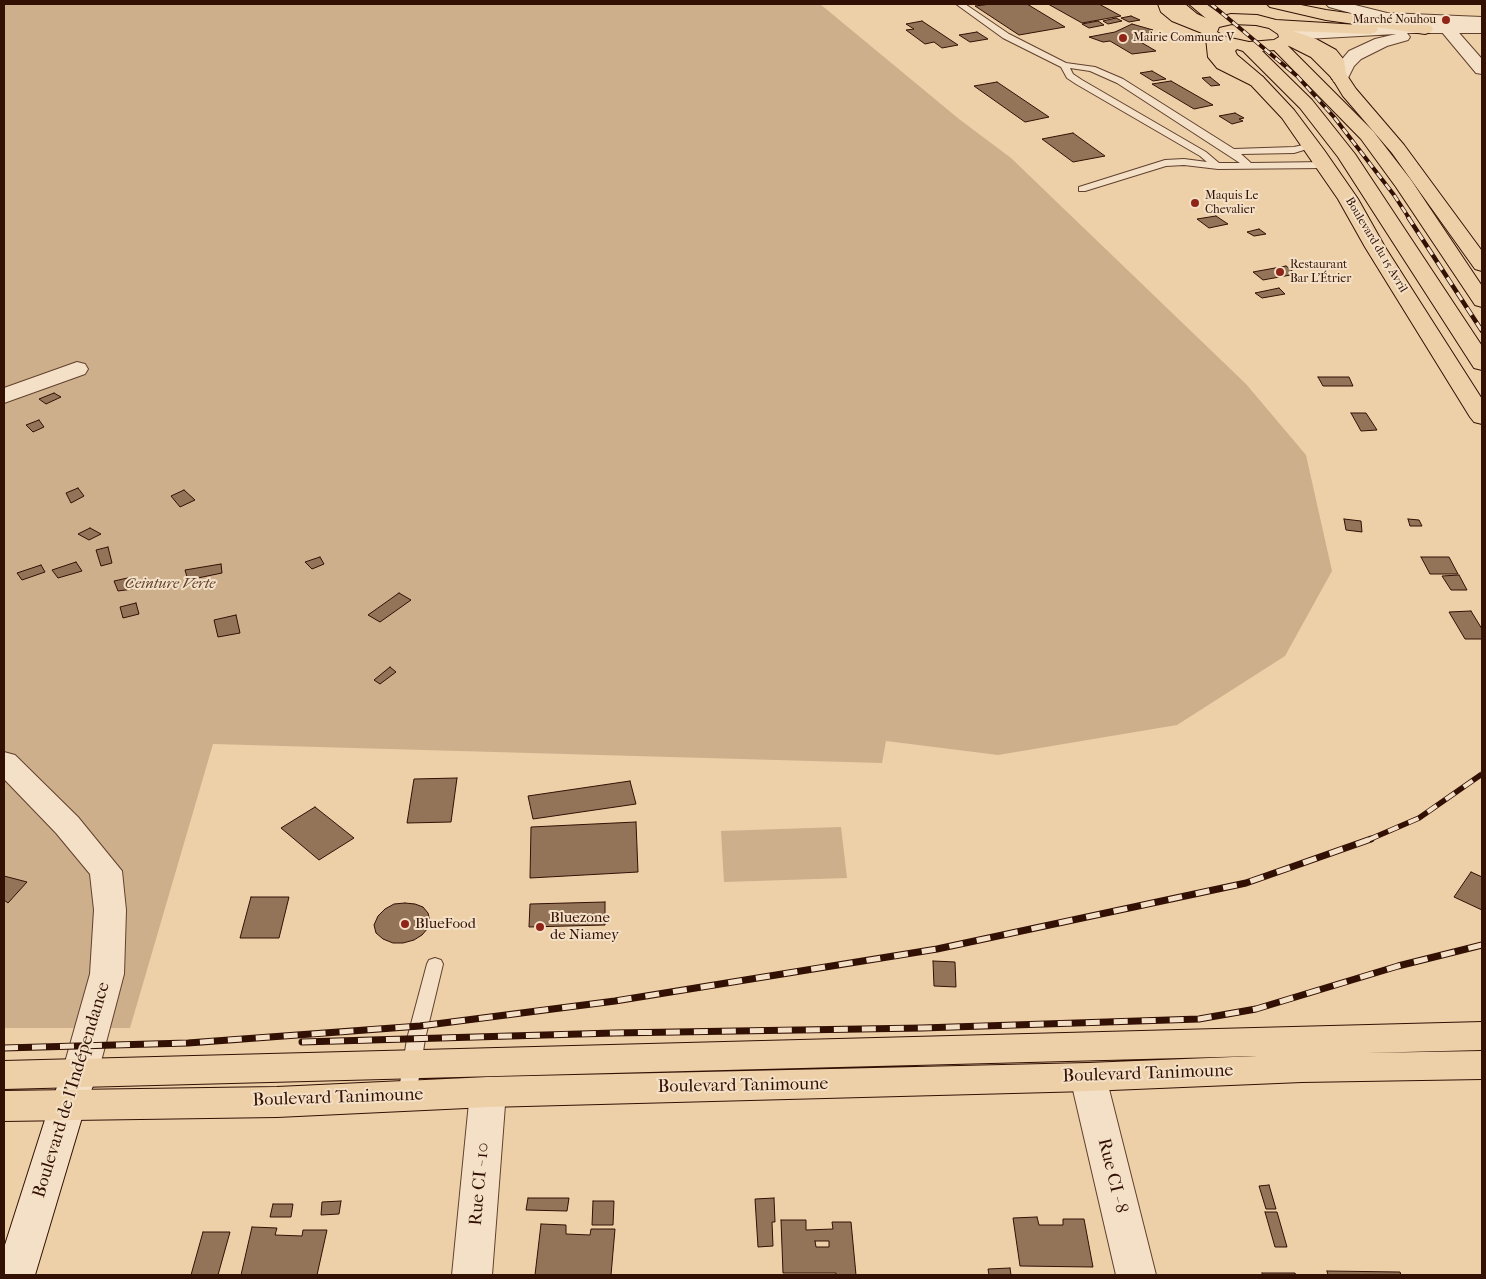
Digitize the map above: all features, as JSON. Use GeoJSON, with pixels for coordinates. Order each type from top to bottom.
{"type":"FeatureCollection","features":[{"type":"Feature","properties":{"kind":"main road"},"geometry":{"type":"LineString","coordinates":[[1166,4],[1167,9],[1178,18],[1213,29],[1278,21],[1275,10],[1268,4]]}},
{"type":"Feature","properties":{"kind":"main road"},"geometry":{"type":"LineString","coordinates":[[1176,4],[1191,17],[1241,46]]}},
{"type":"Feature","properties":{"kind":"main road"},"geometry":{"type":"LineString","coordinates":[[1197,4],[1213,29],[1216,57],[1223,64],[1257,81]]}},
{"type":"Feature","properties":{"kind":"main road"},"geometry":{"type":"LineString","coordinates":[[1228,4],[1286,32],[1284,40]]}},
{"type":"Feature","properties":{"kind":"main road"},"geometry":{"type":"LineString","coordinates":[[1259,4],[1267,15],[1264,22]]}},
{"type":"Feature","properties":{"kind":"main road"},"geometry":{"type":"LineString","coordinates":[[1275,4],[1334,16],[1425,29]]}},
{"type":"Feature","properties":{"kind":"main road"},"geometry":{"type":"LineString","coordinates":[[1264,22],[1370,29]]}},
{"type":"Feature","properties":{"kind":"main road"},"geometry":{"type":"LineString","coordinates":[[1257,81],[1229,57],[1227,51],[1241,46],[1284,40],[1317,54],[1339,77],[1349,92],[1398,149],[1482,265]]}},
{"type":"Feature","properties":{"kind":"main road"},"geometry":{"type":"LineString","coordinates":[[1284,40],[1316,80],[1367,135],[1404,184],[1482,301]]}},
{"type":"Feature","properties":{"kind":"main road","name":"Boulevard du 15 Avril"},"geometry":{"type":"LineString","coordinates":[[1241,46],[1306,104],[1346,154],[1482,363]]}},
{"type":"Feature","properties":{"kind":"main road","name":"Boulevard du 15 Avril"},"geometry":{"type":"LineString","coordinates":[[1257,81],[1288,114],[1325,164],[1482,417]]}},
{"type":"Feature","properties":{"kind":"main road","name":"Boulevard Tanimoune"},"geometry":{"type":"LineString","coordinates":[[4,1075],[74,1089],[277,1102],[410,1080],[1481,1061]]}},
{"type":"Feature","properties":{"kind":"main road","name":"Boulevard Tanimoune"},"geometry":{"type":"LineString","coordinates":[[410,1080],[488,1092],[1088,1077],[1481,1061]]}},
{"type":"Feature","properties":{"kind":"main road","name":"Boulevard Tanimoune"},"geometry":{"type":"LineString","coordinates":[[4,1106],[74,1089]]}},
{"type":"Feature","properties":{"kind":"street"},"geometry":{"type":"LineString","coordinates":[[1334,4],[1387,18],[1482,22]]}},
{"type":"Feature","properties":{"kind":"street"},"geometry":{"type":"LineString","coordinates":[[1284,40],[1370,29],[1482,28]]}},
{"type":"Feature","properties":{"kind":"street"},"geometry":{"type":"LineString","coordinates":[[1445,29],[1482,69]]}},
{"type":"Feature","properties":{"kind":"street"},"geometry":{"type":"LineString","coordinates":[[1339,77],[1346,64],[1366,49],[1393,39],[1445,29]]}},
{"type":"Feature","properties":{"kind":"street"},"geometry":{"type":"LineString","coordinates":[[4,396],[77,369]]}},
{"type":"Feature","properties":{"kind":"street","name":"Boulevard de l'Indépendance"},"geometry":{"type":"LineString","coordinates":[[4,762],[67,825],[106,871],[110,910],[107,974],[74,1089],[15,1275]]}},
{"type":"Feature","properties":{"kind":"street","name":"Rue CI - 8"},"geometry":{"type":"LineString","coordinates":[[1088,1077],[1136,1275]]}},
{"type":"Feature","properties":{"kind":"street","name":"Rue CI - 10"},"geometry":{"type":"LineString","coordinates":[[472,1275],[488,1092]]}},
{"type":"Feature","properties":{"kind":"lane"},"geometry":{"type":"LineString","coordinates":[[960,4],[1006,36],[1064,65],[1106,74],[1232,152],[1248,165]]}},
{"type":"Feature","properties":{"kind":"lane"},"geometry":{"type":"LineString","coordinates":[[1064,65],[1070,76],[1079,82],[1203,154],[1218,166]]}},
{"type":"Feature","properties":{"kind":"lane"},"geometry":{"type":"LineString","coordinates":[[1184,162],[1203,154],[1294,150],[1312,146]]}},
{"type":"Feature","properties":{"kind":"lane"},"geometry":{"type":"LineString","coordinates":[[1082,189],[1165,164],[1184,162],[1218,166],[1325,164]]}},
{"type":"Feature","properties":{"kind":"lane"},"geometry":{"type":"LineString","coordinates":[[410,1080],[435,964]]}},
{"type":"Feature","properties":{"kind":"green space","name":"Ceinture Verte"},"geometry":{"type":"Polygon","coordinates":[[[4,4],[820,4],[959,119],[1011,158],[1246,384],[1306,455],[1332,571],[1285,656],[1177,725],[998,755],[886,741],[882,763],[213,744],[130,1028],[4,1028],[4,4]]]}},
{"type":"Feature","properties":{"kind":"green space"},"geometry":{"type":"Polygon","coordinates":[[[841,827],[847,878],[724,882],[721,831],[841,827]]]}},
{"type":"Feature","properties":{"kind":"building"},"geometry":{"type":"Polygon","coordinates":[[[1027,4],[1065,27],[1019,35],[975,6],[1027,4]]]}},
{"type":"Feature","properties":{"kind":"building"},"geometry":{"type":"Polygon","coordinates":[[[1048,4],[1099,4],[1121,16],[1082,23],[1048,4]]]}},
{"type":"Feature","properties":{"kind":"building"},"geometry":{"type":"Polygon","coordinates":[[[1131,16],[1140,20],[1129,22],[1121,18],[1131,16]]]}},
{"type":"Feature","properties":{"kind":"building"},"geometry":{"type":"Polygon","coordinates":[[[1116,18],[1122,21],[1108,24],[1103,21],[1116,18]]]}},
{"type":"Feature","properties":{"kind":"building"},"geometry":{"type":"Polygon","coordinates":[[[922,21],[958,45],[942,48],[934,42],[925,44],[906,30],[914,29],[906,24],[922,21]]]}},
{"type":"Feature","properties":{"kind":"building"},"geometry":{"type":"Polygon","coordinates":[[[1098,21],[1104,25],[1089,28],[1082,24],[1098,21]]]}},
{"type":"Feature","properties":{"kind":"building"},"geometry":{"type":"Polygon","coordinates":[[[1132,24],[1153,30],[1137,40],[1156,51],[1132,54],[1110,41],[1103,42],[1089,37],[1115,32],[1132,24]]]}},
{"type":"Feature","properties":{"kind":"building"},"geometry":{"type":"Polygon","coordinates":[[[977,32],[988,39],[970,42],[959,35],[977,32]]]}},
{"type":"Feature","properties":{"kind":"building"},"geometry":{"type":"Polygon","coordinates":[[[1152,71],[1166,79],[1153,81],[1140,73],[1152,71]]]}},
{"type":"Feature","properties":{"kind":"building"},"geometry":{"type":"Polygon","coordinates":[[[1210,77],[1220,85],[1211,86],[1202,78],[1210,77]]]}},
{"type":"Feature","properties":{"kind":"building"},"geometry":{"type":"Polygon","coordinates":[[[1171,81],[1213,105],[1194,109],[1152,84],[1171,81]]]}},
{"type":"Feature","properties":{"kind":"building"},"geometry":{"type":"Polygon","coordinates":[[[997,82],[1049,117],[1025,122],[974,86],[997,82]]]}},
{"type":"Feature","properties":{"kind":"building"},"geometry":{"type":"Polygon","coordinates":[[[1235,113],[1244,118],[1239,119],[1243,121],[1232,124],[1219,116],[1235,113]]]}},
{"type":"Feature","properties":{"kind":"building"},"geometry":{"type":"Polygon","coordinates":[[[1073,133],[1105,156],[1073,162],[1042,139],[1073,133]]]}},
{"type":"Feature","properties":{"kind":"building"},"geometry":{"type":"Polygon","coordinates":[[[1216,216],[1228,224],[1209,228],[1197,219],[1216,216]]]}},
{"type":"Feature","properties":{"kind":"building"},"geometry":{"type":"Polygon","coordinates":[[[1259,229],[1266,234],[1254,236],[1247,232],[1259,229]]]}},
{"type":"Feature","properties":{"kind":"building"},"geometry":{"type":"Polygon","coordinates":[[[1286,266],[1296,274],[1263,280],[1253,272],[1286,266]]]}},
{"type":"Feature","properties":{"kind":"building"},"geometry":{"type":"Polygon","coordinates":[[[1279,288],[1285,294],[1262,298],[1255,293],[1279,288]]]}},
{"type":"Feature","properties":{"kind":"building"},"geometry":{"type":"Polygon","coordinates":[[[1318,377],[1349,377],[1353,386],[1323,386],[1318,377]]]}},
{"type":"Feature","properties":{"kind":"building"},"geometry":{"type":"Polygon","coordinates":[[[54,393],[61,397],[46,404],[39,399],[54,393]]]}},
{"type":"Feature","properties":{"kind":"building"},"geometry":{"type":"Polygon","coordinates":[[[1351,413],[1366,413],[1377,430],[1361,431],[1351,413]]]}},
{"type":"Feature","properties":{"kind":"building"},"geometry":{"type":"Polygon","coordinates":[[[39,420],[44,427],[33,432],[26,425],[39,420]]]}},
{"type":"Feature","properties":{"kind":"building"},"geometry":{"type":"Polygon","coordinates":[[[78,488],[84,496],[71,503],[66,493],[78,488]]]}},
{"type":"Feature","properties":{"kind":"building"},"geometry":{"type":"Polygon","coordinates":[[[184,490],[195,500],[180,507],[171,496],[184,490]]]}},
{"type":"Feature","properties":{"kind":"building"},"geometry":{"type":"Polygon","coordinates":[[[1344,519],[1361,521],[1362,532],[1346,530],[1344,519]]]}},
{"type":"Feature","properties":{"kind":"building"},"geometry":{"type":"Polygon","coordinates":[[[1408,519],[1419,520],[1422,526],[1410,526],[1408,519]]]}},
{"type":"Feature","properties":{"kind":"building"},"geometry":{"type":"Polygon","coordinates":[[[90,528],[101,534],[89,540],[78,534],[90,528]]]}},
{"type":"Feature","properties":{"kind":"building"},"geometry":{"type":"Polygon","coordinates":[[[108,547],[112,563],[101,566],[96,550],[108,547]]]}},
{"type":"Feature","properties":{"kind":"building"},"geometry":{"type":"Polygon","coordinates":[[[320,557],[324,564],[312,569],[305,562],[320,557]]]}},
{"type":"Feature","properties":{"kind":"building"},"geometry":{"type":"Polygon","coordinates":[[[1421,557],[1449,557],[1458,574],[1430,574],[1421,557]]]}},
{"type":"Feature","properties":{"kind":"building"},"geometry":{"type":"Polygon","coordinates":[[[76,562],[82,571],[58,578],[52,570],[76,562]]]}},
{"type":"Feature","properties":{"kind":"building"},"geometry":{"type":"Polygon","coordinates":[[[221,564],[222,573],[188,580],[185,570],[221,564]]]}},
{"type":"Feature","properties":{"kind":"building"},"geometry":{"type":"Polygon","coordinates":[[[41,565],[45,572],[22,580],[17,573],[41,565]]]}},
{"type":"Feature","properties":{"kind":"building"},"geometry":{"type":"Polygon","coordinates":[[[1459,575],[1467,590],[1451,590],[1442,576],[1459,575]]]}},
{"type":"Feature","properties":{"kind":"building"},"geometry":{"type":"Polygon","coordinates":[[[132,577],[133,589],[118,591],[114,581],[132,577]]]}},
{"type":"Feature","properties":{"kind":"building"},"geometry":{"type":"Polygon","coordinates":[[[399,593],[411,600],[380,622],[368,615],[399,593]]]}},
{"type":"Feature","properties":{"kind":"building"},"geometry":{"type":"Polygon","coordinates":[[[136,603],[139,614],[123,618],[120,607],[136,603]]]}},
{"type":"Feature","properties":{"kind":"building"},"geometry":{"type":"Polygon","coordinates":[[[1471,611],[1482,629],[1482,639],[1465,639],[1449,612],[1471,611]]]}},
{"type":"Feature","properties":{"kind":"building"},"geometry":{"type":"Polygon","coordinates":[[[236,615],[240,633],[218,637],[214,620],[236,615]]]}},
{"type":"Feature","properties":{"kind":"building"},"geometry":{"type":"Polygon","coordinates":[[[390,667],[396,672],[380,684],[374,680],[390,667]]]}},
{"type":"Feature","properties":{"kind":"building"},"geometry":{"type":"Polygon","coordinates":[[[457,778],[451,822],[407,823],[414,779],[457,778]]]}},
{"type":"Feature","properties":{"kind":"building"},"geometry":{"type":"Polygon","coordinates":[[[630,781],[636,804],[533,819],[528,796],[630,781]]]}},
{"type":"Feature","properties":{"kind":"building"},"geometry":{"type":"Polygon","coordinates":[[[315,807],[354,838],[319,860],[281,828],[315,807]]]}},
{"type":"Feature","properties":{"kind":"building"},"geometry":{"type":"Polygon","coordinates":[[[636,822],[638,872],[530,878],[531,827],[636,822]]]}},
{"type":"Feature","properties":{"kind":"building"},"geometry":{"type":"Polygon","coordinates":[[[1471,872],[1482,877],[1482,910],[1454,897],[1471,872]]]}},
{"type":"Feature","properties":{"kind":"building"},"geometry":{"type":"Polygon","coordinates":[[[4,876],[27,882],[8,903],[4,900],[4,876]]]}},
{"type":"Feature","properties":{"kind":"building"},"geometry":{"type":"Polygon","coordinates":[[[251,897],[289,897],[279,938],[240,938],[251,897]]]}},
{"type":"Feature","properties":{"kind":"building"},"geometry":{"type":"Polygon","coordinates":[[[605,902],[605,925],[529,927],[530,904],[605,902]]]}},
{"type":"Feature","properties":{"kind":"building"},"geometry":{"type":"Polygon","coordinates":[[[405,903],[423,907],[428,913],[430,921],[428,928],[414,940],[403,943],[393,943],[383,939],[376,933],[374,925],[378,916],[394,904],[405,903]]]}},
{"type":"Feature","properties":{"kind":"building"},"geometry":{"type":"Polygon","coordinates":[[[933,961],[955,962],[956,987],[934,986],[933,961]]]}},
{"type":"Feature","properties":{"kind":"building"},"geometry":{"type":"Polygon","coordinates":[[[1269,1185],[1276,1209],[1266,1209],[1259,1186],[1269,1185]]]}},
{"type":"Feature","properties":{"kind":"building"},"geometry":{"type":"Polygon","coordinates":[[[528,1198],[569,1198],[567,1211],[526,1210],[528,1198]]]}},
{"type":"Feature","properties":{"kind":"building"},"geometry":{"type":"Polygon","coordinates":[[[774,1198],[773,1246],[758,1247],[755,1199],[774,1198]]]}},
{"type":"Feature","properties":{"kind":"building"},"geometry":{"type":"Polygon","coordinates":[[[341,1201],[339,1214],[321,1215],[322,1202],[341,1201]]]}},
{"type":"Feature","properties":{"kind":"building"},"geometry":{"type":"Polygon","coordinates":[[[593,1201],[614,1201],[613,1225],[592,1225],[593,1201]]]}},
{"type":"Feature","properties":{"kind":"building"},"geometry":{"type":"Polygon","coordinates":[[[273,1204],[293,1204],[291,1217],[270,1217],[273,1204]]]}},
{"type":"Feature","properties":{"kind":"building"},"geometry":{"type":"Polygon","coordinates":[[[1265,1212],[1277,1212],[1287,1247],[1275,1247],[1265,1212]]]}},
{"type":"Feature","properties":{"kind":"building"},"geometry":{"type":"Polygon","coordinates":[[[1037,1217],[1039,1225],[1063,1225],[1063,1219],[1084,1219],[1093,1267],[1020,1266],[1013,1218],[1037,1217]]]}},
{"type":"Feature","properties":{"kind":"building"},"geometry":{"type":"Polygon","coordinates":[[[781,1220],[806,1220],[806,1230],[833,1229],[832,1222],[851,1222],[856,1275],[783,1273],[781,1220]],[[815,1241],[816,1247],[829,1247],[829,1241],[815,1241]]]}},
{"type":"Feature","properties":{"kind":"building"},"geometry":{"type":"Polygon","coordinates":[[[541,1224],[566,1225],[566,1234],[590,1235],[591,1229],[615,1229],[611,1275],[535,1275],[541,1224]]]}},
{"type":"Feature","properties":{"kind":"building"},"geometry":{"type":"Polygon","coordinates":[[[252,1227],[277,1228],[275,1235],[302,1236],[303,1230],[327,1230],[317,1275],[241,1275],[252,1227]]]}},
{"type":"Feature","properties":{"kind":"building"},"geometry":{"type":"Polygon","coordinates":[[[203,1232],[230,1232],[218,1275],[191,1275],[203,1232]]]}},
{"type":"Feature","properties":{"kind":"building"},"geometry":{"type":"Polygon","coordinates":[[[1010,1268],[1011,1275],[989,1275],[988,1269],[1010,1268]]]}},
{"type":"Feature","properties":{"kind":"building"},"geometry":{"type":"Polygon","coordinates":[[[1327,1271],[1400,1272],[1401,1275],[1328,1275],[1327,1271]]]}},
{"type":"Feature","properties":{"kind":"building"},"geometry":{"type":"Polygon","coordinates":[[[1262,1273],[1295,1273],[1296,1275],[1263,1275],[1262,1273]]]}},
{"type":"Feature","properties":{"kind":"railway"},"geometry":{"type":"LineString","coordinates":[[1211,4],[1297,76],[1334,117],[1394,195],[1409,218]]}},
{"type":"Feature","properties":{"kind":"railway"},"geometry":{"type":"LineString","coordinates":[[1408,217],[1482,331]]}},
{"type":"Feature","properties":{"kind":"railway"},"geometry":{"type":"LineString","coordinates":[[1368,840],[1419,818],[1482,774]]}},
{"type":"Feature","properties":{"kind":"railway"},"geometry":{"type":"LineString","coordinates":[[4,1048],[188,1043],[420,1026],[615,1001],[937,949],[1246,883],[1371,839]]}},
{"type":"Feature","properties":{"kind":"railway"},"geometry":{"type":"LineString","coordinates":[[302,1042],[614,1033],[922,1028],[1199,1019],[1256,1009],[1398,966],[1482,945]]}},
{"type":"Feature","properties":{"kind":"place","name":"Marché Nouhou"},"geometry":{"type":"Point","coordinates":[1446,20]}},
{"type":"Feature","properties":{"kind":"place","name":"Mairie Commune V"},"geometry":{"type":"Point","coordinates":[1123,38]}},
{"type":"Feature","properties":{"kind":"place","name":"Maquis Le Chevalier"},"geometry":{"type":"Point","coordinates":[1195,203]}},
{"type":"Feature","properties":{"kind":"place","name":"Restaurant Bar L’Étrier"},"geometry":{"type":"Point","coordinates":[1280,272]}},
{"type":"Feature","properties":{"kind":"place","name":"BlueFood"},"geometry":{"type":"Point","coordinates":[405,924]}},
{"type":"Feature","properties":{"kind":"place","name":"Bluezone de Niamey"},"geometry":{"type":"Point","coordinates":[540,927]}}]}
